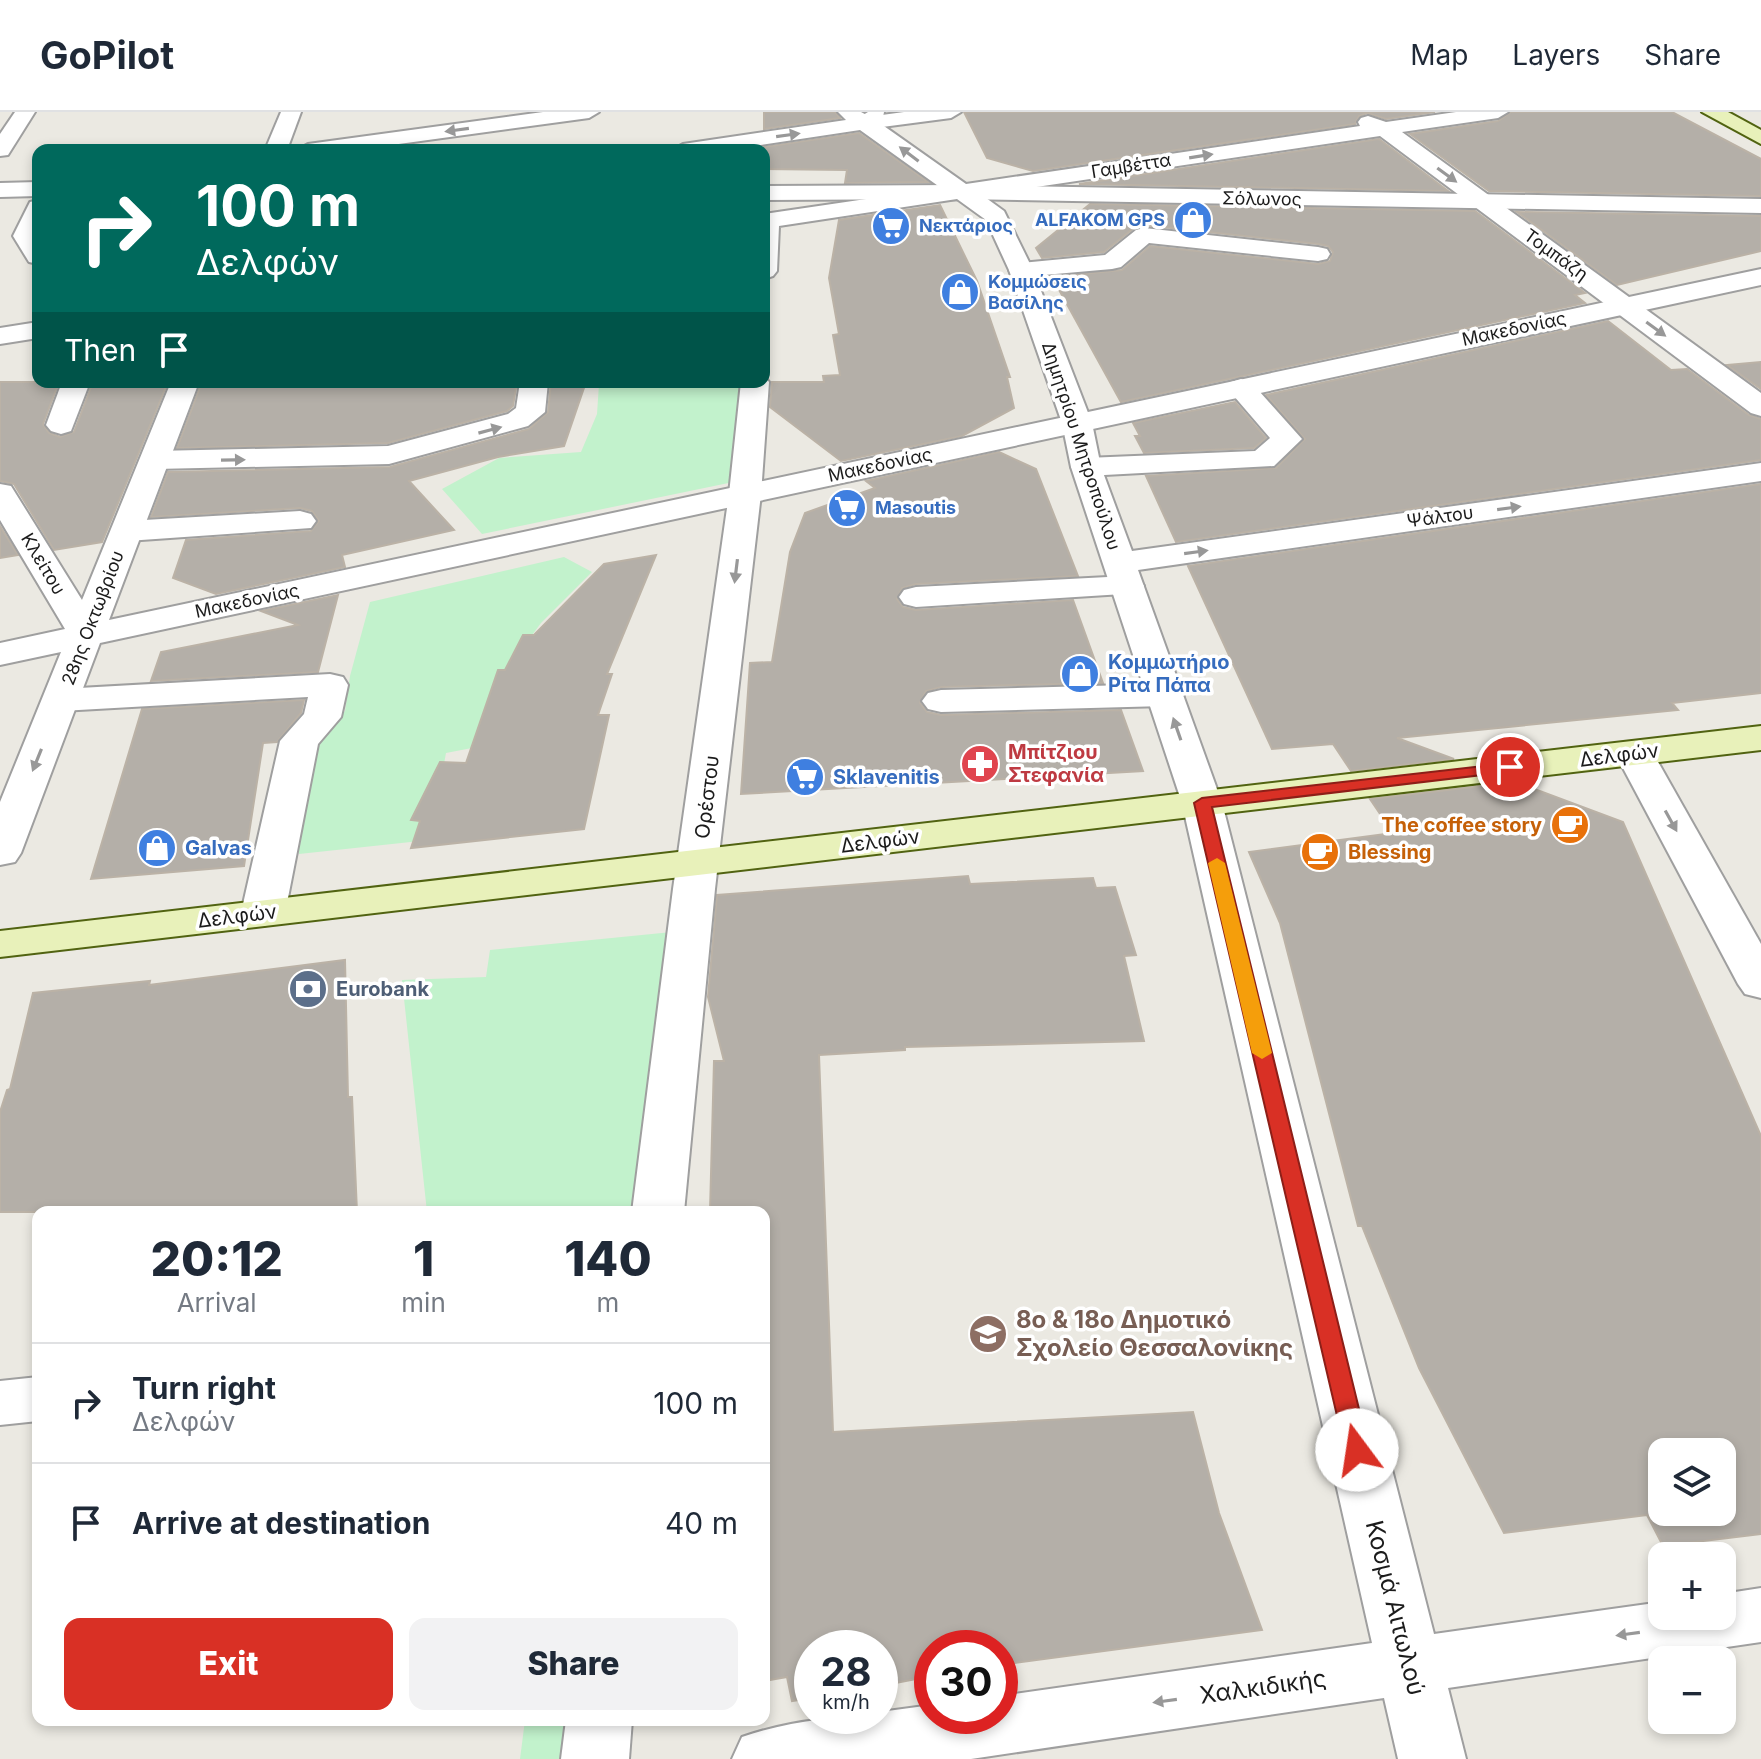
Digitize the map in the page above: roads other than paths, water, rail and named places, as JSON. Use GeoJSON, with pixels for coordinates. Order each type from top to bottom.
{"type":"FeatureCollection","features":[{"type":"Feature","properties":{"kind":"main road"},"geometry":{"type":"LineString","coordinates":[[1712,112],[1761,138]]}},
{"type":"Feature","properties":{"kind":"main road","name":"Δελφών"},"geometry":{"type":"LineString","coordinates":[[0,944],[1761,738]]}},
{"type":"Feature","properties":{"kind":"street"},"geometry":{"type":"LineString","coordinates":[[0,150],[25,112]]}},
{"type":"Feature","properties":{"kind":"street"},"geometry":{"type":"LineString","coordinates":[[278,144],[291,112]]}},
{"type":"Feature","properties":{"kind":"street"},"geometry":{"type":"LineString","coordinates":[[352,144],[589,112]]}},
{"type":"Feature","properties":{"kind":"street"},"geometry":{"type":"LineString","coordinates":[[716,144],[863,117],[951,112]]}},
{"type":"Feature","properties":{"kind":"street","name":"Τομπάζη"},"geometry":{"type":"LineString","coordinates":[[1345,112],[1384,129],[1761,407]]}},
{"type":"Feature","properties":{"kind":"street","name":"Γαμβέττα"},"geometry":{"type":"LineString","coordinates":[[770,220],[1498,112]]}},
{"type":"Feature","properties":{"kind":"street","name":"Δημητρίου Μητροπούλου"},"geometry":{"type":"LineString","coordinates":[[863,117],[996,216],[1021,270],[1077,423],[1086,467],[1202,803]]}},
{"type":"Feature","properties":{"kind":"street"},"geometry":{"type":"LineString","coordinates":[[0,190],[32,189]]}},
{"type":"Feature","properties":{"kind":"street","name":"Σόλωνος"},"geometry":{"type":"LineString","coordinates":[[770,193],[960,192],[1761,206]]}},
{"type":"Feature","properties":{"kind":"street"},"geometry":{"type":"LineString","coordinates":[[32,220],[25,236],[32,247]]}},
{"type":"Feature","properties":{"kind":"street"},"geometry":{"type":"LineString","coordinates":[[1021,270],[1112,262],[1144,235],[1318,254]]}},
{"type":"Feature","properties":{"kind":"street","name":"Μακεδονίας"},"geometry":{"type":"LineString","coordinates":[[0,654],[1761,277]]}},
{"type":"Feature","properties":{"kind":"street"},"geometry":{"type":"LineString","coordinates":[[0,336],[32,331]]}},
{"type":"Feature","properties":{"kind":"street"},"geometry":{"type":"LineString","coordinates":[[61,425],[74,388]]}},
{"type":"Feature","properties":{"kind":"street","name":"28ης Οκτωβρίου"},"geometry":{"type":"LineString","coordinates":[[0,853],[8,815],[61,700],[183,388]]}},
{"type":"Feature","properties":{"kind":"street"},"geometry":{"type":"LineString","coordinates":[[155,460],[346,458],[415,450],[518,420],[532,408],[534,388]]}},
{"type":"Feature","properties":{"kind":"street","name":"Ορέστου"},"geometry":{"type":"LineString","coordinates":[[659,1206],[745,494],[754,388]]}},
{"type":"Feature","properties":{"kind":"street"},"geometry":{"type":"LineString","coordinates":[[1086,467],[1263,460],[1287,439],[1241,388]]}},
{"type":"Feature","properties":{"kind":"street","name":"Ψάλτου"},"geometry":{"type":"LineString","coordinates":[[916,597],[1123,574],[1761,472]]}},
{"type":"Feature","properties":{"kind":"street","name":"Κλείτου"},"geometry":{"type":"LineString","coordinates":[[4,509],[86,635]]}},
{"type":"Feature","properties":{"kind":"street"},"geometry":{"type":"LineString","coordinates":[[127,531],[300,521]]}},
{"type":"Feature","properties":{"kind":"street"},"geometry":{"type":"LineString","coordinates":[[61,700],[330,685],[322,717],[299,741],[263,913]]}},
{"type":"Feature","properties":{"kind":"street"},"geometry":{"type":"LineString","coordinates":[[941,701],[1165,695]]}},
{"type":"Feature","properties":{"kind":"street"},"geometry":{"type":"LineString","coordinates":[[1634,753],[1761,984]]}},
{"type":"Feature","properties":{"kind":"street","name":"Κοσμά Αιτωλού"},"geometry":{"type":"LineString","coordinates":[[1202,803],[1432,1759]]}},
{"type":"Feature","properties":{"kind":"street"},"geometry":{"type":"LineString","coordinates":[[0,1403],[32,1400]]}},
{"type":"Feature","properties":{"kind":"street","name":"Χαλκιδικής"},"geometry":{"type":"LineString","coordinates":[[766,1759],[1761,1615]]}},
{"type":"Feature","properties":{"kind":"street"},"geometry":{"type":"LineString","coordinates":[[595,1759],[598,1726]]}},
{"type":"Feature","properties":{"kind":"place","name":"ALFAKOM GPS"},"geometry":{"type":"Point","coordinates":[1193,220]}},
{"type":"Feature","properties":{"kind":"place","name":"Νεκτάριος"},"geometry":{"type":"Point","coordinates":[891,226]}},
{"type":"Feature","properties":{"kind":"place","name":"Κομμώσεις Βασίλης"},"geometry":{"type":"Point","coordinates":[960,292]}},
{"type":"Feature","properties":{"kind":"place","name":"Masoutis"},"geometry":{"type":"Point","coordinates":[847,508]}},
{"type":"Feature","properties":{"kind":"place","name":"Κομμωτήριο Ρίτα Πάπα"},"geometry":{"type":"Point","coordinates":[1080,674]}},
{"type":"Feature","properties":{"kind":"place","name":"Μπίτζιου Στεφανία"},"geometry":{"type":"Point","coordinates":[980,764]}},
{"type":"Feature","properties":{"kind":"place","name":"Sklavenitis"},"geometry":{"type":"Point","coordinates":[805,777]}},
{"type":"Feature","properties":{"kind":"place","name":"The coffee story"},"geometry":{"type":"Point","coordinates":[1570,825]}},
{"type":"Feature","properties":{"kind":"place","name":"Galvas"},"geometry":{"type":"Point","coordinates":[157,848]}},
{"type":"Feature","properties":{"kind":"place","name":"Blessing"},"geometry":{"type":"Point","coordinates":[1320,852]}},
{"type":"Feature","properties":{"kind":"place","name":"Eurobank"},"geometry":{"type":"Point","coordinates":[308,989]}},
{"type":"Feature","properties":{"kind":"place","name":"8ο & 18ο Δημοτικό Σχολείο Θεσσαλονίκης"},"geometry":{"type":"Point","coordinates":[988,1334]}}]}
